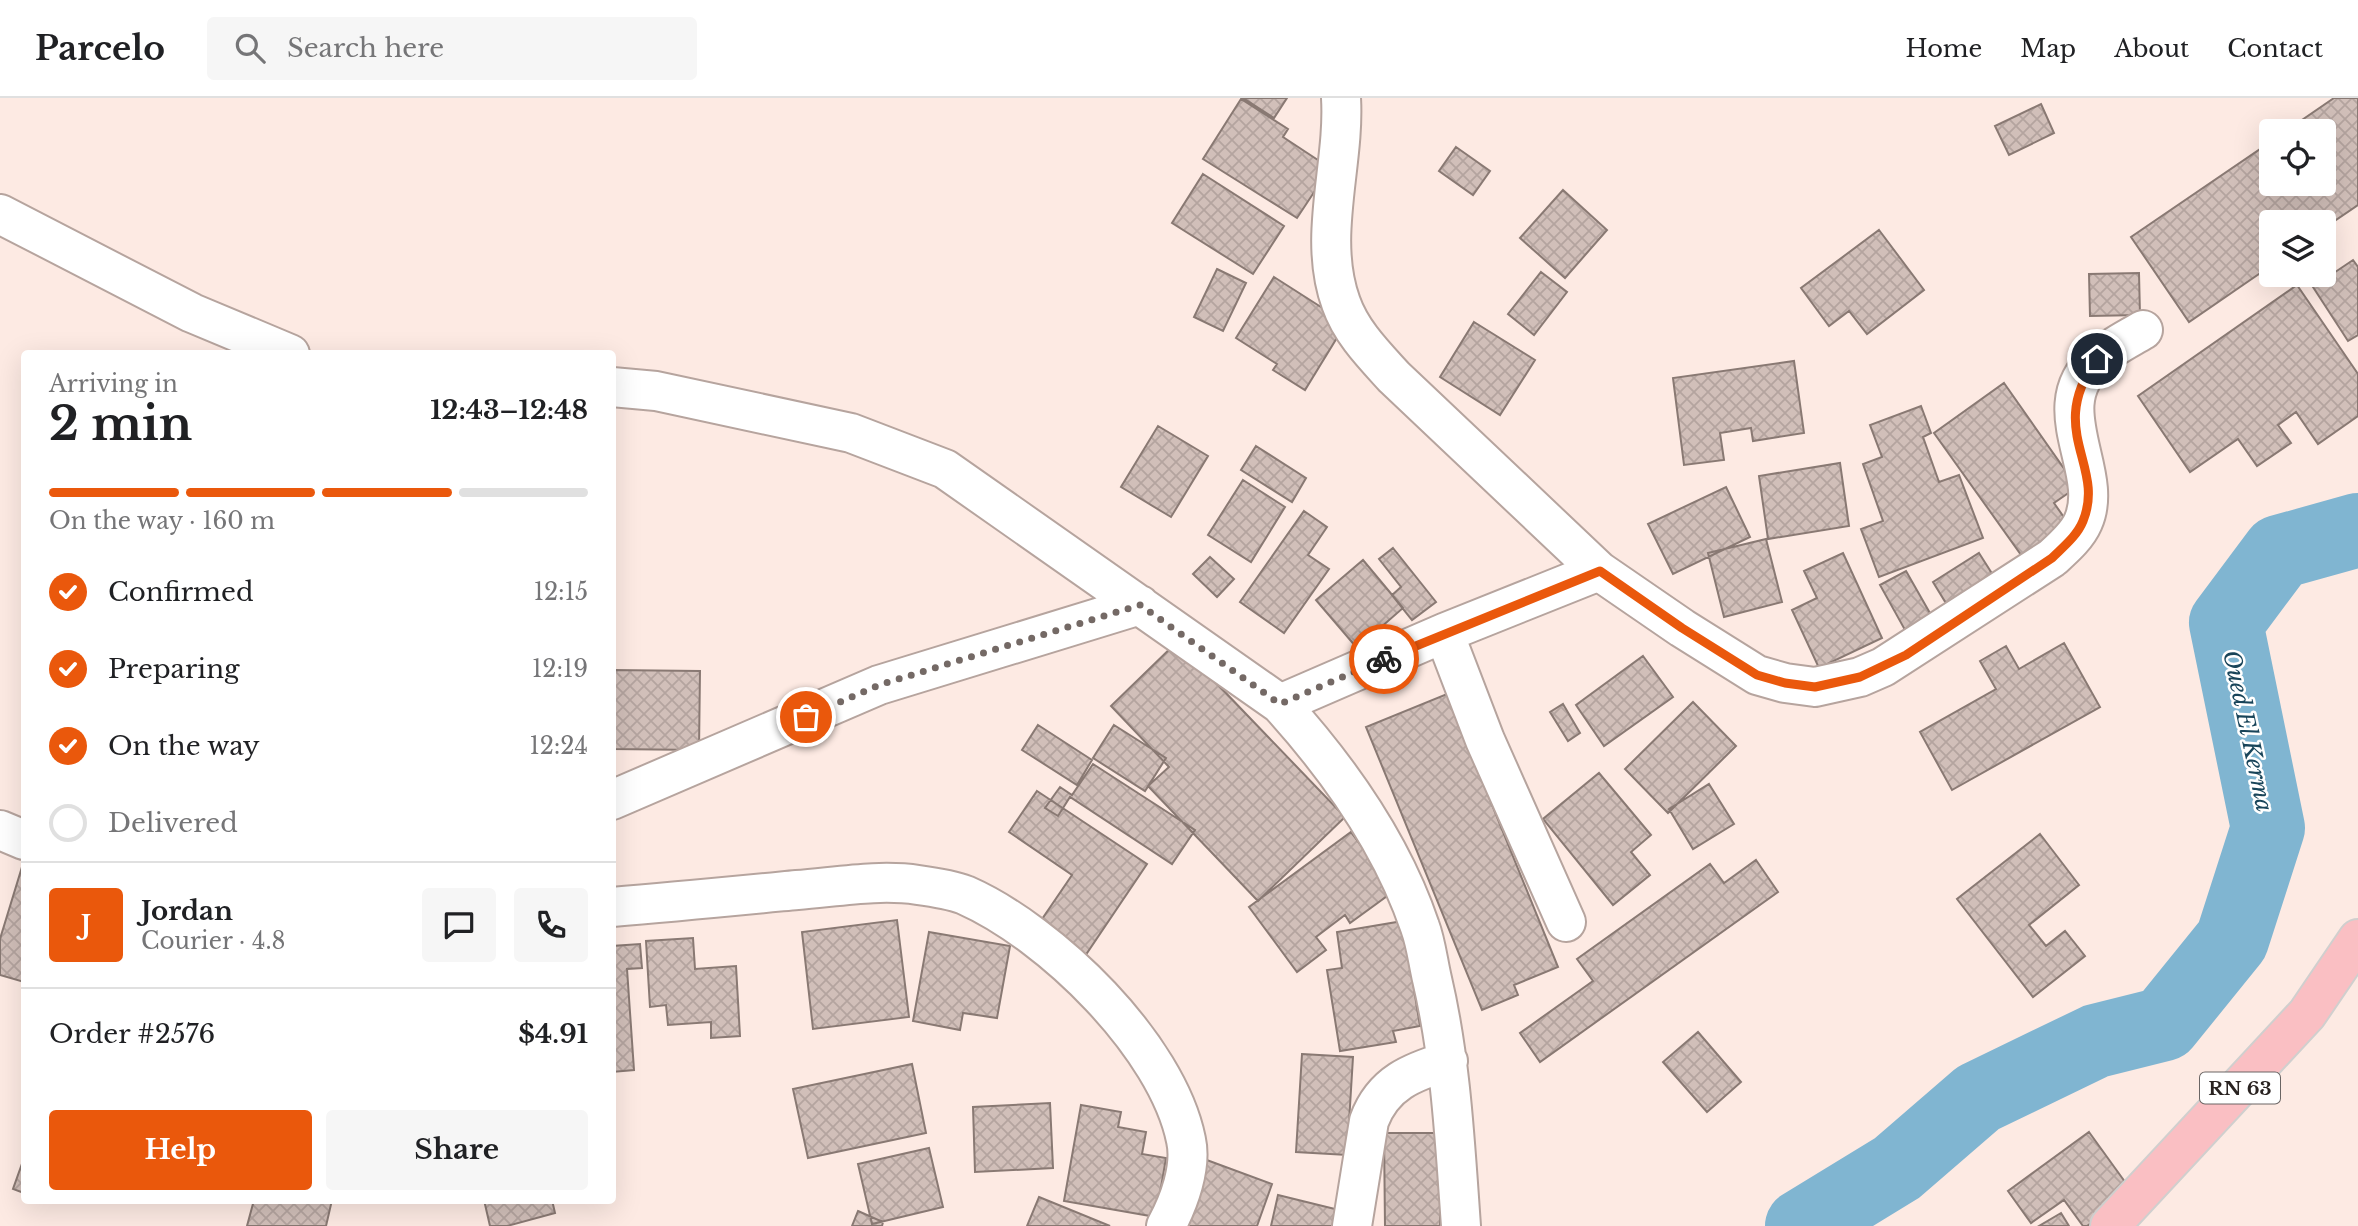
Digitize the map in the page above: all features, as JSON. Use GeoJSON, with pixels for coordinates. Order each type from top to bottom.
{"type":"FeatureCollection","features":[{"type":"Feature","properties":{"kind":"main road","name":"RN 63"},"geometry":{"type":"LineString","coordinates":[[2110,1226],[2307,1014],[2358,939]]}},
{"type":"Feature","properties":{"kind":"street"},"geometry":{"type":"LineString","coordinates":[[1341,98],[1340,155],[1331,248],[1341,303],[1363,343],[1394,377],[1600,571],[1682,628],[1757,675],[1785,683],[1815,687],[1860,677],[1906,655],[2052,558],[2083,522],[2089,496],[2074,422],[2075,399],[2083,378],[2097,359],[2143,330]]}},
{"type":"Feature","properties":{"kind":"street"},"geometry":{"type":"LineString","coordinates":[[0,214],[192,313],[280,350]]}},
{"type":"Feature","properties":{"kind":"street"},"geometry":{"type":"LineString","coordinates":[[616,387],[656,391],[851,433],[945,469],[1280,704],[1331,767],[1391,858],[1421,928],[1448,1061],[1461,1226]]}},
{"type":"Feature","properties":{"kind":"street"},"geometry":{"type":"LineString","coordinates":[[1280,704],[1444,633],[1600,571]]}},
{"type":"Feature","properties":{"kind":"street"},"geometry":{"type":"LineString","coordinates":[[616,798],[879,685],[1140,605]]}},
{"type":"Feature","properties":{"kind":"street"},"geometry":{"type":"LineString","coordinates":[[1444,633],[1485,740],[1566,922]]}},
{"type":"Feature","properties":{"kind":"street"},"geometry":{"type":"LineString","coordinates":[[0,830],[21,839]]}},
{"type":"Feature","properties":{"kind":"street"},"geometry":{"type":"LineString","coordinates":[[616,907],[864,884],[916,885],[963,894],[999,915],[1073,970],[1121,1019],[1165,1081],[1187,1141],[1185,1174],[1166,1226]]}},
{"type":"Feature","properties":{"kind":"street"},"geometry":{"type":"LineString","coordinates":[[1352,1226],[1367,1128],[1374,1107],[1392,1085],[1405,1076],[1448,1061]]}},
{"type":"Feature","properties":{"kind":"building"},"geometry":{"type":"Polygon","coordinates":[[[1243,98],[1287,98],[1274,118],[1243,98]]]}},
{"type":"Feature","properties":{"kind":"building"},"geometry":{"type":"Polygon","coordinates":[[[2334,98],[2358,98],[2358,205],[2336,220],[2336,210],[2259,210],[2259,274],[2189,322],[2131,237],[2259,150],[2259,196],[2336,196],[2336,119],[2303,119],[2334,98]]]}},
{"type":"Feature","properties":{"kind":"building"},"geometry":{"type":"Polygon","coordinates":[[[1241,99],[1288,129],[1283,137],[1330,168],[1297,218],[1203,159],[1241,99]]]}},
{"type":"Feature","properties":{"kind":"building"},"geometry":{"type":"Polygon","coordinates":[[[2041,104],[2054,133],[2009,155],[1995,126],[2041,104]]]}},
{"type":"Feature","properties":{"kind":"building"},"geometry":{"type":"Polygon","coordinates":[[[1456,147],[1490,171],[1473,195],[1439,171],[1456,147]]]}},
{"type":"Feature","properties":{"kind":"building"},"geometry":{"type":"Polygon","coordinates":[[[1203,174],[1284,226],[1253,274],[1172,223],[1203,174]]]}},
{"type":"Feature","properties":{"kind":"building"},"geometry":{"type":"Polygon","coordinates":[[[1563,190],[1607,230],[1565,278],[1520,238],[1563,190]]]}},
{"type":"Feature","properties":{"kind":"building"},"geometry":{"type":"Polygon","coordinates":[[[1879,230],[1924,290],[1867,334],[1849,311],[1829,326],[1801,288],[1879,230]]]}},
{"type":"Feature","properties":{"kind":"building"},"geometry":{"type":"Polygon","coordinates":[[[2353,260],[2358,267],[2358,335],[2348,341],[2313,287],[2336,287],[2336,271],[2353,260]]]}},
{"type":"Feature","properties":{"kind":"building"},"geometry":{"type":"Polygon","coordinates":[[[1217,269],[1246,283],[1223,331],[1194,317],[1217,269]]]}},
{"type":"Feature","properties":{"kind":"building"},"geometry":{"type":"Polygon","coordinates":[[[1541,272],[1567,292],[1534,335],[1508,314],[1541,272]]]}},
{"type":"Feature","properties":{"kind":"building"},"geometry":{"type":"Polygon","coordinates":[[[2139,273],[2140,315],[2090,316],[2089,274],[2139,273]]]}},
{"type":"Feature","properties":{"kind":"building"},"geometry":{"type":"Polygon","coordinates":[[[1274,277],[1346,323],[1305,390],[1273,370],[1277,364],[1236,338],[1274,277]]]}},
{"type":"Feature","properties":{"kind":"building"},"geometry":{"type":"Polygon","coordinates":[[[2294,287],[2298,287],[2358,374],[2358,416],[2318,444],[2296,412],[2278,425],[2291,443],[2257,466],[2238,439],[2190,472],[2138,396],[2294,287]]]}},
{"type":"Feature","properties":{"kind":"building"},"geometry":{"type":"Polygon","coordinates":[[[1474,322],[1535,360],[1500,415],[1440,377],[1474,322]]]}},
{"type":"Feature","properties":{"kind":"building"},"geometry":{"type":"Polygon","coordinates":[[[1794,361],[1804,433],[1753,441],[1751,428],[1720,433],[1724,460],[1684,465],[1673,378],[1794,361]]]}},
{"type":"Feature","properties":{"kind":"building"},"geometry":{"type":"Polygon","coordinates":[[[2004,383],[2077,487],[2054,503],[2070,526],[2024,559],[1934,433],[2004,383]]]}},
{"type":"Feature","properties":{"kind":"building"},"geometry":{"type":"Polygon","coordinates":[[[1921,406],[1931,433],[1923,437],[1939,482],[1959,475],[1983,538],[1879,577],[1861,529],[1883,521],[1863,464],[1882,457],[1870,425],[1921,406]]]}},
{"type":"Feature","properties":{"kind":"building"},"geometry":{"type":"Polygon","coordinates":[[[1158,426],[1208,456],[1171,517],[1121,487],[1158,426]]]}},
{"type":"Feature","properties":{"kind":"building"},"geometry":{"type":"Polygon","coordinates":[[[1256,446],[1306,478],[1292,502],[1241,470],[1256,446]]]}},
{"type":"Feature","properties":{"kind":"building"},"geometry":{"type":"Polygon","coordinates":[[[1840,463],[1849,526],[1768,539],[1759,476],[1840,463]]]}},
{"type":"Feature","properties":{"kind":"building"},"geometry":{"type":"Polygon","coordinates":[[[1243,480],[1285,507],[1251,562],[1208,535],[1243,480]]]}},
{"type":"Feature","properties":{"kind":"building"},"geometry":{"type":"Polygon","coordinates":[[[1726,487],[1750,537],[1673,574],[1648,524],[1726,487]]]}},
{"type":"Feature","properties":{"kind":"building"},"geometry":{"type":"Polygon","coordinates":[[[1304,511],[1327,527],[1308,555],[1329,569],[1284,633],[1240,602],[1304,511]]]}},
{"type":"Feature","properties":{"kind":"building"},"geometry":{"type":"Polygon","coordinates":[[[1766,539],[1782,602],[1724,617],[1708,553],[1766,539]]]}},
{"type":"Feature","properties":{"kind":"building"},"geometry":{"type":"Polygon","coordinates":[[[1393,548],[1436,602],[1412,620],[1392,595],[1401,587],[1379,559],[1393,548]]]}},
{"type":"Feature","properties":{"kind":"building"},"geometry":{"type":"Polygon","coordinates":[[[1843,553],[1882,638],[1819,668],[1792,610],[1817,598],[1804,571],[1843,553]]]}},
{"type":"Feature","properties":{"kind":"building"},"geometry":{"type":"Polygon","coordinates":[[[1979,553],[1998,583],[1952,613],[1933,582],[1979,553]]]}},
{"type":"Feature","properties":{"kind":"building"},"geometry":{"type":"Polygon","coordinates":[[[1210,557],[1234,579],[1217,597],[1193,574],[1210,557]]]}},
{"type":"Feature","properties":{"kind":"building"},"geometry":{"type":"Polygon","coordinates":[[[1363,560],[1403,608],[1357,648],[1316,600],[1363,560]]]}},
{"type":"Feature","properties":{"kind":"building"},"geometry":{"type":"Polygon","coordinates":[[[1906,571],[1931,615],[1905,630],[1880,585],[1906,571]]]}},
{"type":"Feature","properties":{"kind":"building"},"geometry":{"type":"Polygon","coordinates":[[[1177,642],[1345,817],[1258,901],[1148,786],[1169,767],[1111,706],[1177,642]]]}},
{"type":"Feature","properties":{"kind":"building"},"geometry":{"type":"Polygon","coordinates":[[[2064,643],[2100,707],[1952,790],[1920,732],[1996,689],[1980,661],[2006,646],[2019,669],[2064,643]]]}},
{"type":"Feature","properties":{"kind":"building"},"geometry":{"type":"Polygon","coordinates":[[[1643,656],[1673,697],[1604,746],[1576,705],[1643,656]]]}},
{"type":"Feature","properties":{"kind":"building"},"geometry":{"type":"Polygon","coordinates":[[[616,670],[700,671],[699,750],[616,749],[616,670]]]}},
{"type":"Feature","properties":{"kind":"building"},"geometry":{"type":"Polygon","coordinates":[[[1447,694],[1558,967],[1514,985],[1518,995],[1482,1010],[1366,727],[1447,694]]]}},
{"type":"Feature","properties":{"kind":"building"},"geometry":{"type":"Polygon","coordinates":[[[1693,702],[1736,746],[1668,813],[1625,769],[1693,702]]]}},
{"type":"Feature","properties":{"kind":"building"},"geometry":{"type":"Polygon","coordinates":[[[1563,704],[1580,733],[1568,741],[1550,712],[1563,704]]]}},
{"type":"Feature","properties":{"kind":"building"},"geometry":{"type":"Polygon","coordinates":[[[1038,725],[1092,760],[1077,785],[1022,750],[1038,725]]]}},
{"type":"Feature","properties":{"kind":"building"},"geometry":{"type":"Polygon","coordinates":[[[1114,725],[1166,758],[1145,791],[1093,758],[1114,725]]]}},
{"type":"Feature","properties":{"kind":"building"},"geometry":{"type":"Polygon","coordinates":[[[1093,764],[1195,830],[1172,864],[1070,797],[1058,816],[1045,808],[1060,787],[1072,795],[1093,764]]]}},
{"type":"Feature","properties":{"kind":"building"},"geometry":{"type":"Polygon","coordinates":[[[1599,773],[1651,835],[1631,852],[1650,875],[1613,905],[1543,819],[1599,773]]]}},
{"type":"Feature","properties":{"kind":"building"},"geometry":{"type":"Polygon","coordinates":[[[1709,784],[1734,824],[1693,849],[1669,809],[1709,784]]]}},
{"type":"Feature","properties":{"kind":"building"},"geometry":{"type":"Polygon","coordinates":[[[1037,791],[1147,864],[1085,956],[1038,925],[1072,875],[1009,832],[1037,791]]]}},
{"type":"Feature","properties":{"kind":"building"},"geometry":{"type":"Polygon","coordinates":[[[1351,832],[1394,891],[1350,923],[1345,915],[1316,937],[1326,950],[1297,972],[1249,907],[1351,832]]]}},
{"type":"Feature","properties":{"kind":"building"},"geometry":{"type":"Polygon","coordinates":[[[2040,834],[2079,885],[2029,925],[2046,946],[2065,931],[2085,956],[2033,997],[1957,899],[2040,834]]]}},
{"type":"Feature","properties":{"kind":"building"},"geometry":{"type":"Polygon","coordinates":[[[1756,860],[1778,892],[1540,1062],[1520,1033],[1593,981],[1577,959],[1710,864],[1724,883],[1756,860]]]}},
{"type":"Feature","properties":{"kind":"building"},"geometry":{"type":"Polygon","coordinates":[[[21,870],[21,981],[0,975],[0,939],[21,870]]]}},
{"type":"Feature","properties":{"kind":"building"},"geometry":{"type":"Polygon","coordinates":[[[897,920],[909,1017],[813,1029],[802,932],[897,920]]]}},
{"type":"Feature","properties":{"kind":"building"},"geometry":{"type":"Polygon","coordinates":[[[1403,921],[1420,1026],[1393,1031],[1396,1042],[1340,1051],[1327,970],[1342,968],[1337,932],[1403,921]]]}},
{"type":"Feature","properties":{"kind":"building"},"geometry":{"type":"Polygon","coordinates":[[[929,932],[1010,946],[997,1018],[963,1013],[960,1030],[913,1021],[929,932]]]}},
{"type":"Feature","properties":{"kind":"building"},"geometry":{"type":"Polygon","coordinates":[[[693,938],[695,969],[736,966],[740,1036],[711,1038],[711,1022],[668,1025],[666,1005],[650,1007],[646,941],[693,938]]]}},
{"type":"Feature","properties":{"kind":"building"},"geometry":{"type":"Polygon","coordinates":[[[640,944],[642,968],[627,969],[634,1070],[616,1072],[616,946],[640,944]]]}},
{"type":"Feature","properties":{"kind":"building"},"geometry":{"type":"Polygon","coordinates":[[[1698,1032],[1741,1082],[1707,1112],[1663,1062],[1698,1032]]]}},
{"type":"Feature","properties":{"kind":"building"},"geometry":{"type":"Polygon","coordinates":[[[1302,1054],[1353,1057],[1347,1155],[1296,1152],[1302,1054]]]}},
{"type":"Feature","properties":{"kind":"building"},"geometry":{"type":"Polygon","coordinates":[[[912,1064],[926,1133],[808,1158],[793,1089],[912,1064]]]}},
{"type":"Feature","properties":{"kind":"building"},"geometry":{"type":"Polygon","coordinates":[[[1050,1103],[1053,1168],[975,1172],[973,1107],[1050,1103]]]}},
{"type":"Feature","properties":{"kind":"building"},"geometry":{"type":"Polygon","coordinates":[[[1081,1105],[1121,1112],[1118,1127],[1146,1132],[1142,1154],[1166,1158],[1156,1217],[1064,1201],[1081,1105]]]}},
{"type":"Feature","properties":{"kind":"building"},"geometry":{"type":"Polygon","coordinates":[[[2089,1132],[2133,1193],[2087,1226],[2083,1226],[2064,1200],[2031,1223],[2008,1191],[2089,1132]]]}},
{"type":"Feature","properties":{"kind":"building"},"geometry":{"type":"Polygon","coordinates":[[[1384,1133],[1440,1133],[1440,1226],[1385,1226],[1384,1133]]]}},
{"type":"Feature","properties":{"kind":"building"},"geometry":{"type":"Polygon","coordinates":[[[929,1148],[943,1207],[872,1224],[858,1164],[929,1148]]]}},
{"type":"Feature","properties":{"kind":"building"},"geometry":{"type":"Polygon","coordinates":[[[1204,1159],[1272,1184],[1257,1226],[1181,1226],[1204,1159]]]}},
{"type":"Feature","properties":{"kind":"building"},"geometry":{"type":"Polygon","coordinates":[[[21,1166],[21,1192],[13,1189],[21,1166]]]}},
{"type":"Feature","properties":{"kind":"building"},"geometry":{"type":"Polygon","coordinates":[[[1278,1195],[1339,1210],[1335,1226],[1271,1226],[1278,1195]]]}},
{"type":"Feature","properties":{"kind":"building"},"geometry":{"type":"Polygon","coordinates":[[[1039,1197],[1110,1226],[1027,1226],[1039,1197]]]}},
{"type":"Feature","properties":{"kind":"building"},"geometry":{"type":"Polygon","coordinates":[[[253,1204],[331,1204],[326,1226],[247,1226],[253,1204]]]}},
{"type":"Feature","properties":{"kind":"building"},"geometry":{"type":"Polygon","coordinates":[[[485,1204],[553,1204],[555,1213],[507,1226],[490,1226],[485,1204]]]}},
{"type":"Feature","properties":{"kind":"building"},"geometry":{"type":"Polygon","coordinates":[[[858,1211],[883,1222],[882,1226],[852,1226],[858,1211]]]}},
{"type":"Feature","properties":{"kind":"building"},"geometry":{"type":"Polygon","coordinates":[[[2061,1213],[2069,1226],[2039,1226],[2061,1213]]]}},
{"type":"Feature","properties":{"kind":"waterway","name":"Oued El Kerma"},"geometry":{"type":"LineString","coordinates":[[1802,1226],[1897,1168],[1978,1098],[2096,1041],[2164,1024],[2232,940],[2268,828],[2226,623],[2279,552],[2358,530]]}},
{"type":"Feature","properties":{"kind":"way so far"},"geometry":{"type":"LineString","coordinates":[[806,717],[879,685],[1140,605],[1280,704],[1384,659]]}},
{"type":"Feature","properties":{"kind":"route"},"geometry":{"type":"LineString","coordinates":[[1384,659],[1600,571],[1682,628],[1757,675],[1785,683],[1815,687],[1860,677],[1906,655],[2052,558],[2071,539],[2083,522],[2089,496],[2078,451],[2074,422],[2075,399],[2083,378],[2097,359]]}}]}
